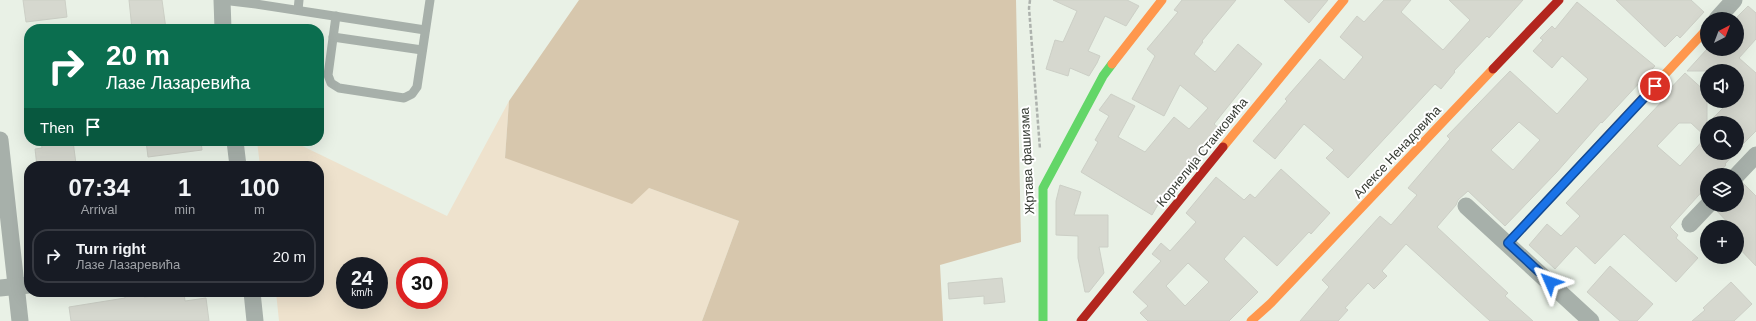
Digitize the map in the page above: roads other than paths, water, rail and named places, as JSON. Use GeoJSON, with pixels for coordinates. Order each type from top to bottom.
{"type":"FeatureCollection","features":[{"type":"Feature","properties":{"kind":"street"},"geometry":{"type":"LineString","coordinates":[[222,0],[223,24]]}},
{"type":"Feature","properties":{"kind":"street","name":"Жртава фашизма"},"geometry":{"type":"LineString","coordinates":[[1043,321],[1043,188],[1103,76],[1162,0]]}},
{"type":"Feature","properties":{"kind":"street","name":"Корнелија Станковића"},"geometry":{"type":"LineString","coordinates":[[1081,321],[1344,0]]}},
{"type":"Feature","properties":{"kind":"street","name":"Алексе Ненадовића"},"geometry":{"type":"LineString","coordinates":[[1251,321],[1272,303],[1559,0]]}},
{"type":"Feature","properties":{"kind":"street"},"geometry":{"type":"LineString","coordinates":[[1723,12],[1734,0]]}},
{"type":"Feature","properties":{"kind":"street"},"geometry":{"type":"LineString","coordinates":[[1508,243],[1700,37]]}},
{"type":"Feature","properties":{"kind":"street"},"geometry":{"type":"LineString","coordinates":[[0,140],[20,321]]}},
{"type":"Feature","properties":{"kind":"street"},"geometry":{"type":"LineString","coordinates":[[236,146],[237,161]]}},
{"type":"Feature","properties":{"kind":"street"},"geometry":{"type":"LineString","coordinates":[[1744,168],[1756,155]]}},
{"type":"Feature","properties":{"kind":"street"},"geometry":{"type":"LineString","coordinates":[[1466,206],[1508,243],[1591,321]]}},
{"type":"Feature","properties":{"kind":"street"},"geometry":{"type":"LineString","coordinates":[[1690,224],[1701,212]]}},
{"type":"Feature","properties":{"kind":"street"},"geometry":{"type":"LineString","coordinates":[[253,297],[255,321]]}},
{"type":"Feature","properties":{"kind":"lane"},"geometry":{"type":"LineString","coordinates":[[222,0],[298,10],[425,30]]}},
{"type":"Feature","properties":{"kind":"lane"},"geometry":{"type":"LineString","coordinates":[[298,10],[299,0]]}},
{"type":"Feature","properties":{"kind":"lane"},"geometry":{"type":"LineString","coordinates":[[336,16],[328,75],[331,83],[339,88],[404,98],[412,94],[417,87],[430,0]]}},
{"type":"Feature","properties":{"kind":"lane"},"geometry":{"type":"LineString","coordinates":[[333,37],[422,50]]}}]}
